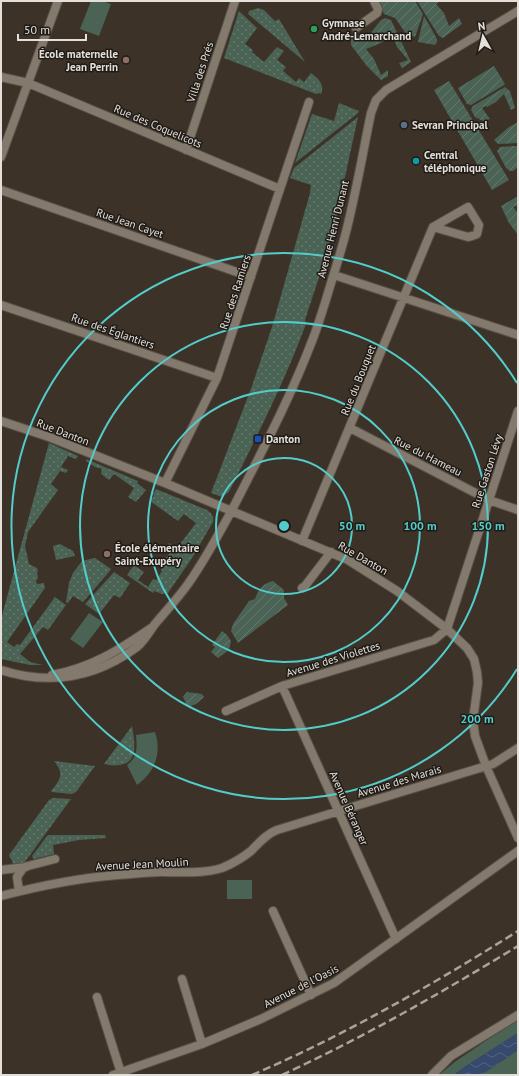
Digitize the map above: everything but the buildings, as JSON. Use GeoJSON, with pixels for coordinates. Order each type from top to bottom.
{"type":"FeatureCollection","features":[{"type":"Feature","properties":{"kind":"street"},"geometry":{"type":"LineString","coordinates":[[1,156],[58,1]]}},
{"type":"Feature","properties":{"kind":"street","name":"Villa des Prés"},"geometry":{"type":"LineString","coordinates":[[186,150],[235,1]]}},
{"type":"Feature","properties":{"kind":"street"},"geometry":{"type":"LineString","coordinates":[[356,28],[377,13],[378,9],[374,1]]}},
{"type":"Feature","properties":{"kind":"street","name":"Avenue Henri Dunant"},"geometry":{"type":"LineString","coordinates":[[1,670],[14,674],[38,677],[67,678],[85,674],[104,667],[122,657],[147,637],[154,625],[192,579],[225,524],[285,405],[313,340],[334,274],[352,207],[371,113],[376,100],[386,90],[518,11]]}},
{"type":"Feature","properties":{"kind":"street","name":"Rue des Coquelicots"},"geometry":{"type":"LineString","coordinates":[[1,77],[28,83],[280,189]]}},
{"type":"Feature","properties":{"kind":"street","name":"Rue des Ramiers"},"geometry":{"type":"LineString","coordinates":[[164,483],[217,378],[309,102]]}},
{"type":"Feature","properties":{"kind":"street","name":"Rue Jean Cayet"},"geometry":{"type":"LineString","coordinates":[[1,190],[251,278]]}},
{"type":"Feature","properties":{"kind":"street"},"geometry":{"type":"LineString","coordinates":[[468,207],[479,225],[479,230],[477,234],[468,237],[433,227],[468,207]]}},
{"type":"Feature","properties":{"kind":"street","name":"Rue du Bouquet"},"geometry":{"type":"LineString","coordinates":[[302,541],[433,227]]}},
{"type":"Feature","properties":{"kind":"street"},"geometry":{"type":"LineString","coordinates":[[334,274],[518,335]]}},
{"type":"Feature","properties":{"kind":"street","name":"Rue des Églantiers"},"geometry":{"type":"LineString","coordinates":[[1,305],[217,378]]}},
{"type":"Feature","properties":{"kind":"street","name":"Rue Gaston Lévy"},"geometry":{"type":"LineString","coordinates":[[447,629],[518,411]]}},
{"type":"Feature","properties":{"kind":"street","name":"Rue Danton"},"geometry":{"type":"LineString","coordinates":[[1,422],[49,438],[164,483],[231,512],[332,552],[348,560],[397,591],[447,629],[467,648],[474,658],[478,683],[473,728],[476,743],[518,838]]}},
{"type":"Feature","properties":{"kind":"street","name":"Rue du Hameau"},"geometry":{"type":"LineString","coordinates":[[350,428],[489,500],[518,510]]}},
{"type":"Feature","properties":{"kind":"street"},"geometry":{"type":"LineString","coordinates":[[302,588],[332,552]]}},
{"type":"Feature","properties":{"kind":"street","name":"Avenue des Violettes"},"geometry":{"type":"LineString","coordinates":[[226,710],[282,686],[434,640],[447,629]]}},
{"type":"Feature","properties":{"kind":"street","name":"Avenue Béranger"},"geometry":{"type":"LineString","coordinates":[[282,686],[396,939]]}},
{"type":"Feature","properties":{"kind":"street","name":"Avenue des Marais"},"geometry":{"type":"LineString","coordinates":[[273,831],[493,764],[518,748]]}},
{"type":"Feature","properties":{"kind":"street","name":"Avenue Jean Moulin"},"geometry":{"type":"LineString","coordinates":[[1,896],[63,882],[116,875],[160,872],[200,872],[215,870],[231,864],[245,856],[263,838],[273,831]]}},
{"type":"Feature","properties":{"kind":"street","name":"Avenue de l'Oasis"},"geometry":{"type":"LineString","coordinates":[[117,1074],[202,1044],[261,1019],[311,995],[345,976],[518,851]]}},
{"type":"Feature","properties":{"kind":"street"},"geometry":{"type":"LineString","coordinates":[[1,870],[56,861]]}},
{"type":"Feature","properties":{"kind":"street"},"geometry":{"type":"LineString","coordinates":[[19,891],[17,877],[24,867]]}},
{"type":"Feature","properties":{"kind":"street"},"geometry":{"type":"LineString","coordinates":[[273,911],[311,995]]}},
{"type":"Feature","properties":{"kind":"street"},"geometry":{"type":"LineString","coordinates":[[182,979],[202,1044]]}},
{"type":"Feature","properties":{"kind":"street"},"geometry":{"type":"LineString","coordinates":[[98,997],[117,1074]]}},
{"type":"Feature","properties":{"kind":"street"},"geometry":{"type":"LineString","coordinates":[[432,1075],[451,1056],[518,1015]]}},
{"type":"Feature","properties":{"kind":"green space"},"geometry":{"type":"Polygon","coordinates":[[[91,1],[102,1],[111,4],[99,36],[80,29],[91,1]]]}},
{"type":"Feature","properties":{"kind":"green space"},"geometry":{"type":"Polygon","coordinates":[[[378,1],[415,1],[423,14],[415,37],[405,32],[395,18],[384,14],[378,1]]]}},
{"type":"Feature","properties":{"kind":"green space"},"geometry":{"type":"Polygon","coordinates":[[[417,1],[440,1],[436,4],[444,13],[449,26],[459,18],[462,24],[443,38],[439,36],[417,1]]]}},
{"type":"Feature","properties":{"kind":"green space"},"geometry":{"type":"Polygon","coordinates":[[[258,8],[264,10],[275,21],[279,19],[305,62],[248,14],[249,11],[258,8]]]}},
{"type":"Feature","properties":{"kind":"green space"},"geometry":{"type":"Polygon","coordinates":[[[239,11],[257,28],[245,44],[253,50],[252,52],[264,62],[277,47],[284,51],[277,60],[286,67],[283,71],[296,82],[299,78],[304,82],[311,73],[322,85],[321,94],[316,94],[224,58],[239,11]]]}},
{"type":"Feature","properties":{"kind":"green space"},"geometry":{"type":"Polygon","coordinates":[[[424,16],[437,39],[435,45],[418,42],[424,16]]]}},
{"type":"Feature","properties":{"kind":"green space"},"geometry":{"type":"Polygon","coordinates":[[[385,18],[391,20],[411,62],[402,68],[399,63],[408,60],[397,47],[392,34],[381,43],[366,49],[374,59],[381,75],[388,70],[388,76],[381,80],[366,65],[351,45],[351,38],[354,32],[366,39],[381,20],[385,18]]]}},
{"type":"Feature","properties":{"kind":"green space"},"geometry":{"type":"Polygon","coordinates":[[[494,66],[505,84],[471,105],[467,104],[458,88],[494,66]]]}},
{"type":"Feature","properties":{"kind":"green space"},"geometry":{"type":"Polygon","coordinates":[[[449,81],[509,180],[492,190],[434,90],[449,81]]]}},
{"type":"Feature","properties":{"kind":"green space"},"geometry":{"type":"Polygon","coordinates":[[[505,87],[510,91],[515,108],[511,110],[504,94],[496,102],[482,108],[490,119],[483,121],[475,117],[471,110],[473,106],[505,87]]]}},
{"type":"Feature","properties":{"kind":"green space"},"geometry":{"type":"Polygon","coordinates":[[[339,103],[359,111],[295,163],[312,114],[334,121],[339,103]]]}},
{"type":"Feature","properties":{"kind":"green space"},"geometry":{"type":"Polygon","coordinates":[[[358,117],[335,223],[305,320],[306,324],[298,346],[270,409],[229,492],[222,497],[211,493],[252,386],[272,327],[310,193],[311,185],[290,178],[294,168],[358,117]]]}},
{"type":"Feature","properties":{"kind":"green space"},"geometry":{"type":"Polygon","coordinates":[[[518,122],[518,143],[498,144],[494,140],[509,127],[518,122]]]}},
{"type":"Feature","properties":{"kind":"green space"},"geometry":{"type":"Polygon","coordinates":[[[518,146],[518,167],[513,171],[510,171],[506,168],[497,151],[500,147],[518,146]]]}},
{"type":"Feature","properties":{"kind":"green space"},"geometry":{"type":"Polygon","coordinates":[[[518,196],[518,205],[513,207],[518,213],[518,235],[509,223],[501,206],[518,196]]]}},
{"type":"Feature","properties":{"kind":"green space"},"geometry":{"type":"Polygon","coordinates":[[[49,443],[78,456],[76,459],[68,456],[61,467],[68,470],[66,473],[60,471],[51,484],[58,490],[28,532],[25,546],[29,564],[37,568],[37,584],[44,583],[45,588],[7,642],[14,647],[17,644],[20,645],[55,597],[66,605],[48,630],[43,627],[20,654],[30,662],[43,665],[30,665],[1,659],[1,619],[49,443]]]}},
{"type":"Feature","properties":{"kind":"green space"},"geometry":{"type":"Polygon","coordinates":[[[86,459],[138,481],[137,483],[146,490],[136,502],[128,497],[134,488],[114,474],[109,480],[101,474],[102,469],[95,467],[86,461],[86,459]]]}},
{"type":"Feature","properties":{"kind":"green space"},"geometry":{"type":"Polygon","coordinates":[[[156,489],[207,510],[213,517],[213,522],[192,558],[168,593],[162,594],[154,591],[153,593],[127,575],[134,565],[144,572],[138,580],[148,587],[153,579],[156,580],[162,571],[161,569],[168,560],[166,558],[173,549],[168,545],[169,543],[177,548],[196,523],[184,514],[178,521],[150,501],[154,496],[153,494],[156,489]]]}},
{"type":"Feature","properties":{"kind":"green space"},"geometry":{"type":"Polygon","coordinates":[[[60,544],[73,551],[75,556],[56,560],[53,546],[60,544]]]}},
{"type":"Feature","properties":{"kind":"green space"},"geometry":{"type":"Polygon","coordinates":[[[95,558],[111,569],[83,602],[73,596],[68,603],[66,602],[69,583],[73,573],[82,561],[95,558]]]}},
{"type":"Feature","properties":{"kind":"green space"},"geometry":{"type":"Polygon","coordinates":[[[114,572],[130,583],[120,598],[114,595],[99,614],[85,604],[114,572]]]}},
{"type":"Feature","properties":{"kind":"green space"},"geometry":{"type":"Polygon","coordinates":[[[273,581],[284,590],[284,598],[288,605],[238,643],[231,631],[233,624],[249,601],[255,599],[261,587],[266,583],[273,581]]]}},
{"type":"Feature","properties":{"kind":"green space"},"geometry":{"type":"Polygon","coordinates":[[[89,613],[103,622],[83,648],[70,639],[89,613]]]}},
{"type":"Feature","properties":{"kind":"green space"},"geometry":{"type":"Polygon","coordinates":[[[222,631],[231,641],[229,650],[218,658],[211,652],[215,647],[212,645],[222,631]]]}},
{"type":"Feature","properties":{"kind":"green space"},"geometry":{"type":"Polygon","coordinates":[[[187,692],[202,694],[204,697],[196,704],[188,707],[183,697],[187,692]]]}},
{"type":"Feature","properties":{"kind":"green space"},"geometry":{"type":"Polygon","coordinates":[[[132,726],[134,750],[130,760],[126,763],[117,765],[104,764],[132,726]]]}},
{"type":"Feature","properties":{"kind":"green space"},"geometry":{"type":"Polygon","coordinates":[[[155,732],[158,747],[155,762],[148,774],[137,785],[127,765],[131,762],[135,755],[136,735],[155,732]]]}},
{"type":"Feature","properties":{"kind":"green space"},"geometry":{"type":"Polygon","coordinates":[[[54,761],[95,766],[76,792],[72,794],[52,792],[51,791],[57,784],[60,777],[59,770],[54,761]]]}},
{"type":"Feature","properties":{"kind":"green space"},"geometry":{"type":"Polygon","coordinates":[[[53,798],[71,799],[24,863],[14,865],[9,855],[49,800],[53,798]]]}},
{"type":"Feature","properties":{"kind":"green space"},"geometry":{"type":"Polygon","coordinates":[[[48,835],[105,835],[106,838],[79,840],[53,845],[54,854],[34,859],[32,856],[48,835]]]}},
{"type":"Feature","properties":{"kind":"green space"},"geometry":{"type":"Polygon","coordinates":[[[227,880],[252,880],[252,899],[227,899],[227,880]]]}},
{"type":"Feature","properties":{"kind":"green space"},"geometry":{"type":"Polygon","coordinates":[[[518,1019],[518,1033],[454,1075],[439,1075],[456,1061],[518,1019]]]}},
{"type":"Feature","properties":{"kind":"green space"},"geometry":{"type":"Polygon","coordinates":[[[518,1050],[518,1075],[481,1075],[518,1050]]]}},
{"type":"Feature","properties":{"kind":"water"},"geometry":{"type":"Polygon","coordinates":[[[518,1033],[518,1050],[481,1075],[454,1075],[466,1066],[518,1033]]]}},
{"type":"Feature","properties":{"kind":"railway"},"geometry":{"type":"LineString","coordinates":[[252,1075],[287,1060],[388,1008],[421,990],[518,931]]}},
{"type":"Feature","properties":{"kind":"railway"},"geometry":{"type":"LineString","coordinates":[[282,1075],[402,1014],[518,946]]}},
{"type":"Feature","properties":{"kind":"place","name":"Gymnase André-Lemarchand"},"geometry":{"type":"Point","coordinates":[314,29]}},
{"type":"Feature","properties":{"kind":"place","name":"École maternelle Jean Perrin"},"geometry":{"type":"Point","coordinates":[126,60]}},
{"type":"Feature","properties":{"kind":"place","name":"Sevran Principal"},"geometry":{"type":"Point","coordinates":[404,125]}},
{"type":"Feature","properties":{"kind":"place","name":"Central téléphonique"},"geometry":{"type":"Point","coordinates":[416,161]}},
{"type":"Feature","properties":{"kind":"place","name":"Danton"},"geometry":{"type":"Point","coordinates":[258,439]}},
{"type":"Feature","properties":{"kind":"place","name":"École élémentaire Saint-Exupéry"},"geometry":{"type":"Point","coordinates":[107,554]}}]}
